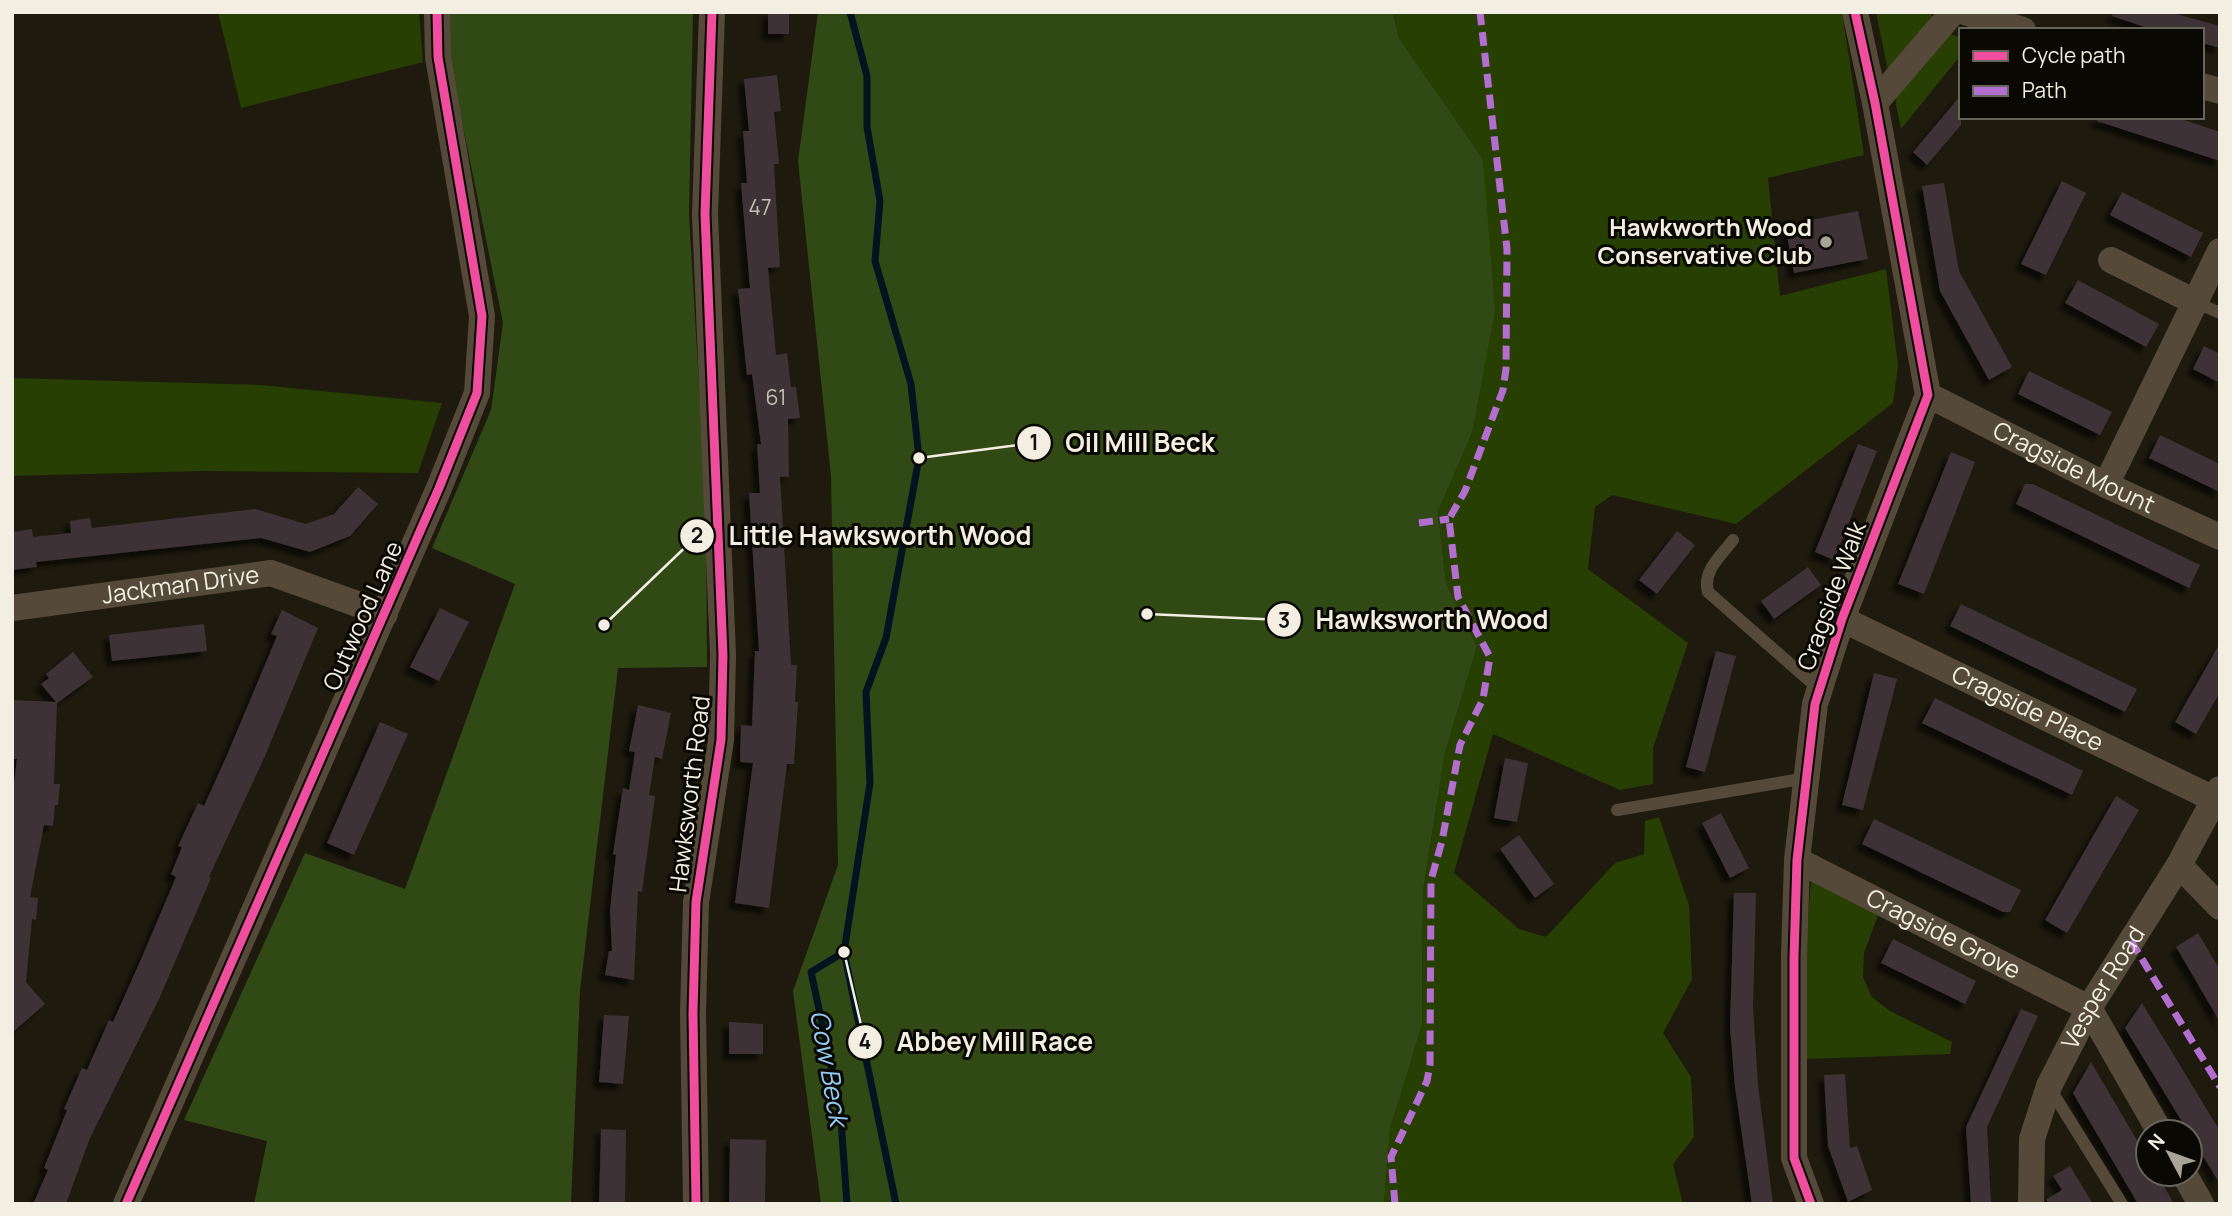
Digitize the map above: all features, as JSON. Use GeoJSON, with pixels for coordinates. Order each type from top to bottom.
{"type":"FeatureCollection","features":[{"type":"Feature","properties":{"kind":"street","name":"Outwood Lane"},"geometry":{"type":"LineString","coordinates":[[125,1204],[385,614],[477,393],[482,316],[438,57],[437,12]]}},
{"type":"Feature","properties":{"kind":"street","name":"Hawksworth Road"},"geometry":{"type":"LineString","coordinates":[[696,1204],[693,1013],[696,902],[721,740],[723,655],[705,214],[712,12]]}},
{"type":"Feature","properties":{"kind":"street"},"geometry":{"type":"LineString","coordinates":[[1854,12],[1875,103],[1928,395]]}},
{"type":"Feature","properties":{"kind":"street"},"geometry":{"type":"LineString","coordinates":[[1875,103],[1953,12]]}},
{"type":"Feature","properties":{"kind":"street"},"geometry":{"type":"LineString","coordinates":[[1965,12],[2017,28]]}},
{"type":"Feature","properties":{"kind":"street"},"geometry":{"type":"LineString","coordinates":[[2106,485],[2220,251]]}},
{"type":"Feature","properties":{"kind":"street"},"geometry":{"type":"LineString","coordinates":[[2111,260],[2195,302]]}},
{"type":"Feature","properties":{"kind":"street","name":"Cragside Mount"},"geometry":{"type":"LineString","coordinates":[[1928,395],[2106,485],[2220,537]]}},
{"type":"Feature","properties":{"kind":"street","name":"Cragside Walk"},"geometry":{"type":"LineString","coordinates":[[1811,1204],[1794,1158],[1797,860],[1815,704],[1842,619],[1928,395]]}},
{"type":"Feature","properties":{"kind":"street","name":"Jackman Drive"},"geometry":{"type":"LineString","coordinates":[[12,608],[271,573],[385,614]]}},
{"type":"Feature","properties":{"kind":"street","name":"Cragside Place"},"geometry":{"type":"LineString","coordinates":[[1842,619],[2217,794]]}},
{"type":"Feature","properties":{"kind":"street","name":"Vesper Road"},"geometry":{"type":"LineString","coordinates":[[2031,1204],[2032,1139],[2049,1086],[2089,1008],[2179,865],[2217,794]]}},
{"type":"Feature","properties":{"kind":"street","name":"Cragside Grove"},"geometry":{"type":"LineString","coordinates":[[1797,860],[2089,1008]]}},
{"type":"Feature","properties":{"kind":"street"},"geometry":{"type":"LineString","coordinates":[[2179,865],[2220,907]]}},
{"type":"Feature","properties":{"kind":"street"},"geometry":{"type":"LineString","coordinates":[[2089,1008],[2152,1118]]}},
{"type":"Feature","properties":{"kind":"street"},"geometry":{"type":"LineString","coordinates":[[2192,1188],[2201,1204]]}},
{"type":"Feature","properties":{"kind":"lane"},"geometry":{"type":"LineString","coordinates":[[2195,302],[2220,313]]}},
{"type":"Feature","properties":{"kind":"lane"},"geometry":{"type":"LineString","coordinates":[[1733,540],[1710,570],[1705,582],[1708,592],[1819,690]]}},
{"type":"Feature","properties":{"kind":"lane"},"geometry":{"type":"LineString","coordinates":[[1617,810],[1807,778]]}},
{"type":"Feature","properties":{"kind":"lane"},"geometry":{"type":"LineString","coordinates":[[2049,1086],[2122,1204]]}},
{"type":"Feature","properties":{"kind":"green space"},"geometry":{"type":"Polygon","coordinates":[[[218,12],[419,12],[423,62],[241,108],[218,12]]]}},
{"type":"Feature","properties":{"kind":"green space"},"geometry":{"type":"Polygon","coordinates":[[[447,12],[693,12],[689,215],[706,504],[707,667],[618,668],[580,991],[571,1204],[254,1204],[267,1141],[184,1120],[305,853],[405,889],[515,584],[432,548],[491,410],[503,323],[445,38],[447,12]]]}},
{"type":"Feature","properties":{"kind":"green space"},"geometry":{"type":"Polygon","coordinates":[[[818,12],[1393,12],[1399,38],[1483,159],[1495,311],[1472,433],[1438,512],[1446,583],[1477,646],[1445,753],[1423,892],[1422,1025],[1390,1129],[1384,1204],[821,1204],[793,991],[838,865],[831,476],[798,161],[818,12]]]}},
{"type":"Feature","properties":{"kind":"green space"},"geometry":{"type":"Polygon","coordinates":[[[1393,12],[1842,12],[1864,155],[1768,178],[1780,296],[1886,269],[1898,366],[1893,403],[1736,524],[1612,495],[1595,507],[1588,569],[1688,643],[1653,748],[1653,784],[1620,790],[1493,734],[1454,873],[1519,929],[1546,937],[1615,863],[1644,854],[1645,821],[1659,817],[1689,905],[1692,979],[1663,1033],[1691,1077],[1694,1137],[1673,1164],[1683,1204],[1384,1204],[1390,1129],[1422,1025],[1423,892],[1445,753],[1477,646],[1446,583],[1438,512],[1472,433],[1483,159],[1399,38],[1393,12]]]}},
{"type":"Feature","properties":{"kind":"green space"},"geometry":{"type":"Polygon","coordinates":[[[1876,12],[1932,14],[1931,20],[1888,71],[1876,12]]]}},
{"type":"Feature","properties":{"kind":"green space"},"geometry":{"type":"Polygon","coordinates":[[[1948,33],[1959,37],[1959,57],[1901,129],[1896,105],[1897,92],[1948,33]]]}},
{"type":"Feature","properties":{"kind":"green space"},"geometry":{"type":"Polygon","coordinates":[[[12,378],[261,385],[442,403],[418,473],[203,471],[12,476],[12,378]]]}},
{"type":"Feature","properties":{"kind":"green space"},"geometry":{"type":"Polygon","coordinates":[[[1811,881],[1880,910],[1864,953],[1863,977],[1872,997],[1890,1011],[1952,1042],[1950,1054],[1806,1059],[1804,972],[1811,881]]]}},
{"type":"Feature","properties":{"kind":"building"},"geometry":{"type":"Polygon","coordinates":[[[768,12],[789,12],[789,34],[768,34],[768,12]]]}},
{"type":"Feature","properties":{"kind":"building"},"geometry":{"type":"Polygon","coordinates":[[[2113,12],[2169,12],[2220,26],[2220,48],[2204,44],[2204,28],[2148,28],[2112,16],[2113,12]]]}},
{"type":"Feature","properties":{"kind":"building"},"geometry":{"type":"Polygon","coordinates":[[[777,75],[781,111],[774,112],[779,164],[774,164],[780,267],[768,268],[776,355],[787,353],[791,387],[796,387],[800,418],[788,419],[789,477],[780,477],[791,665],[797,665],[795,702],[798,702],[794,764],[787,764],[769,908],[735,903],[753,763],[740,762],[741,725],[752,726],[755,651],[759,651],[749,493],[760,493],[757,444],[761,444],[752,374],[747,375],[738,289],[750,288],[741,183],[747,183],[743,131],[749,131],[744,79],[777,75]]]}},
{"type":"Feature","properties":{"kind":"building"},"geometry":{"type":"Polygon","coordinates":[[[1959,97],[1961,125],[1927,165],[1913,152],[1959,97]]]}},
{"type":"Feature","properties":{"kind":"building"},"geometry":{"type":"Polygon","coordinates":[[[2181,119],[2220,132],[2220,161],[2097,121],[2181,119]]]}},
{"type":"Feature","properties":{"kind":"building"},"geometry":{"type":"Polygon","coordinates":[[[2062,181],[2086,193],[2046,275],[2021,264],[2062,181]]]}},
{"type":"Feature","properties":{"kind":"building"},"geometry":{"type":"Polygon","coordinates":[[[1944,183],[1959,271],[2012,367],[1989,380],[1940,291],[1922,186],[1944,183]]]}},
{"type":"Feature","properties":{"kind":"building"},"geometry":{"type":"Polygon","coordinates":[[[2122,192],[2203,233],[2191,257],[2110,215],[2122,192]]]}},
{"type":"Feature","properties":{"kind":"building","name":"Hawkworth Wood Conservative Club"},"geometry":{"type":"Polygon","coordinates":[[[1858,211],[1868,259],[1794,273],[1785,225],[1858,211]]]}},
{"type":"Feature","properties":{"kind":"building"},"geometry":{"type":"Polygon","coordinates":[[[2078,280],[2159,324],[2146,347],[2065,303],[2078,280]]]}},
{"type":"Feature","properties":{"kind":"building"},"geometry":{"type":"Polygon","coordinates":[[[2204,346],[2220,354],[2220,383],[2193,369],[2204,346]]]}},
{"type":"Feature","properties":{"kind":"building"},"geometry":{"type":"Polygon","coordinates":[[[2029,371],[2112,412],[2100,435],[2018,394],[2029,371]]]}},
{"type":"Feature","properties":{"kind":"building"},"geometry":{"type":"Polygon","coordinates":[[[2160,435],[2220,464],[2220,492],[2149,458],[2160,435]]]}},
{"type":"Feature","properties":{"kind":"building"},"geometry":{"type":"Polygon","coordinates":[[[1858,444],[1877,451],[1834,560],[1815,552],[1858,444]]]}},
{"type":"Feature","properties":{"kind":"building"},"geometry":{"type":"Polygon","coordinates":[[[1951,452],[1975,462],[1924,594],[1898,584],[1951,452]]]}},
{"type":"Feature","properties":{"kind":"building"},"geometry":{"type":"Polygon","coordinates":[[[2025,484],[2033,484],[2200,565],[2189,588],[2016,504],[2025,484]]]}},
{"type":"Feature","properties":{"kind":"building"},"geometry":{"type":"Polygon","coordinates":[[[358,487],[378,504],[350,536],[310,552],[261,538],[36,562],[37,567],[12,570],[12,532],[32,529],[33,537],[71,533],[70,521],[90,518],[92,528],[255,509],[306,524],[334,514],[358,487]]]}},
{"type":"Feature","properties":{"kind":"building"},"geometry":{"type":"Polygon","coordinates":[[[1677,531],[1695,545],[1657,594],[1639,580],[1677,531]]]}},
{"type":"Feature","properties":{"kind":"building"},"geometry":{"type":"Polygon","coordinates":[[[1808,567],[1821,585],[1774,619],[1761,601],[1808,567]]]}},
{"type":"Feature","properties":{"kind":"building"},"geometry":{"type":"Polygon","coordinates":[[[1961,604],[2137,689],[2125,712],[1950,626],[1961,604]]]}},
{"type":"Feature","properties":{"kind":"building"},"geometry":{"type":"Polygon","coordinates":[[[440,608],[469,622],[439,681],[410,667],[440,608]]]}},
{"type":"Feature","properties":{"kind":"building"},"geometry":{"type":"Polygon","coordinates":[[[282,610],[318,628],[265,756],[209,877],[211,878],[159,999],[90,1138],[66,1204],[33,1204],[48,1170],[44,1168],[67,1110],[64,1109],[82,1068],[87,1070],[109,1020],[113,1022],[142,957],[176,877],[171,874],[182,847],[178,846],[198,803],[204,806],[227,755],[277,636],[271,634],[282,610]]]}},
{"type":"Feature","properties":{"kind":"building"},"geometry":{"type":"Polygon","coordinates":[[[204,624],[207,651],[112,661],[109,635],[204,624]]]}},
{"type":"Feature","properties":{"kind":"building"},"geometry":{"type":"Polygon","coordinates":[[[2220,643],[2220,692],[2196,734],[2175,722],[2220,643]]]}},
{"type":"Feature","properties":{"kind":"building"},"geometry":{"type":"Polygon","coordinates":[[[1716,651],[1736,656],[1705,772],[1686,767],[1716,651]]]}},
{"type":"Feature","properties":{"kind":"building"},"geometry":{"type":"Polygon","coordinates":[[[73,652],[93,677],[57,703],[54,784],[60,784],[58,805],[55,805],[53,826],[44,825],[30,897],[38,898],[36,920],[32,919],[26,982],[45,1004],[12,1033],[12,799],[17,759],[12,759],[12,700],[56,702],[41,684],[49,678],[46,674],[73,652]]]}},
{"type":"Feature","properties":{"kind":"building"},"geometry":{"type":"Polygon","coordinates":[[[1874,673],[1897,679],[1863,810],[1842,805],[1874,673]]]}},
{"type":"Feature","properties":{"kind":"building"},"geometry":{"type":"Polygon","coordinates":[[[1935,698],[2083,771],[2072,795],[1922,723],[1935,698]]]}},
{"type":"Feature","properties":{"kind":"building"},"geometry":{"type":"Polygon","coordinates":[[[638,705],[671,713],[662,759],[655,757],[649,795],[655,796],[642,892],[638,891],[634,980],[605,975],[609,951],[612,951],[610,910],[616,855],[613,854],[623,788],[629,790],[635,752],[629,751],[638,705]]]}},
{"type":"Feature","properties":{"kind":"building"},"geometry":{"type":"Polygon","coordinates":[[[380,722],[408,734],[354,855],[327,843],[380,722]]]}},
{"type":"Feature","properties":{"kind":"building"},"geometry":{"type":"Polygon","coordinates":[[[1505,758],[1528,763],[1517,822],[1494,818],[1505,758]]]}},
{"type":"Feature","properties":{"kind":"building"},"geometry":{"type":"Polygon","coordinates":[[[2116,796],[2139,810],[2067,933],[2045,920],[2116,796]]]}},
{"type":"Feature","properties":{"kind":"building"},"geometry":{"type":"Polygon","coordinates":[[[1721,813],[1749,868],[1730,878],[1702,823],[1721,813]]]}},
{"type":"Feature","properties":{"kind":"building"},"geometry":{"type":"Polygon","coordinates":[[[1874,819],[2021,890],[2010,912],[2003,912],[1862,844],[1874,819]]]}},
{"type":"Feature","properties":{"kind":"building"},"geometry":{"type":"Polygon","coordinates":[[[1519,835],[1554,884],[1535,898],[1500,849],[1519,835]]]}},
{"type":"Feature","properties":{"kind":"building"},"geometry":{"type":"Polygon","coordinates":[[[1734,893],[1756,893],[1753,1007],[1758,1085],[1773,1204],[1752,1204],[1735,1087],[1730,1027],[1734,893]]]}},
{"type":"Feature","properties":{"kind":"building"},"geometry":{"type":"Polygon","coordinates":[[[2198,933],[2220,970],[2220,1022],[2176,947],[2198,933]]]}},
{"type":"Feature","properties":{"kind":"building"},"geometry":{"type":"Polygon","coordinates":[[[1893,939],[1976,981],[1965,1004],[1881,963],[1893,939]]]}},
{"type":"Feature","properties":{"kind":"building"},"geometry":{"type":"Polygon","coordinates":[[[2142,1003],[2220,1131],[2220,1184],[2204,1158],[2204,1118],[2180,1118],[2125,1028],[2142,1003]]]}},
{"type":"Feature","properties":{"kind":"building"},"geometry":{"type":"Polygon","coordinates":[[[2021,1009],[2038,1016],[1987,1127],[1991,1204],[1971,1204],[1966,1127],[2021,1009]]]}},
{"type":"Feature","properties":{"kind":"building"},"geometry":{"type":"Polygon","coordinates":[[[604,1015],[629,1016],[623,1084],[599,1082],[604,1015]]]}},
{"type":"Feature","properties":{"kind":"building"},"geometry":{"type":"Polygon","coordinates":[[[729,1022],[763,1024],[763,1054],[729,1054],[729,1022]]]}},
{"type":"Feature","properties":{"kind":"building"},"geometry":{"type":"Polygon","coordinates":[[[2091,1062],[2134,1135],[2134,1188],[2165,1188],[2174,1204],[2138,1204],[2073,1093],[2091,1062]]]}},
{"type":"Feature","properties":{"kind":"building"},"geometry":{"type":"Polygon","coordinates":[[[1845,1074],[1850,1148],[1857,1146],[1872,1190],[1848,1202],[1828,1146],[1824,1075],[1845,1074]]]}},
{"type":"Feature","properties":{"kind":"building"},"geometry":{"type":"Polygon","coordinates":[[[601,1129],[626,1130],[625,1204],[599,1204],[601,1129]]]}},
{"type":"Feature","properties":{"kind":"building"},"geometry":{"type":"Polygon","coordinates":[[[730,1139],[766,1140],[765,1204],[729,1204],[730,1139]]]}},
{"type":"Feature","properties":{"kind":"building"},"geometry":{"type":"Polygon","coordinates":[[[2070,1166],[2093,1204],[2047,1204],[2047,1199],[2062,1190],[2053,1176],[2070,1166]]]}},
{"type":"Feature","properties":{"kind":"waterway"},"geometry":{"type":"LineString","coordinates":[[850,12],[867,76],[867,127],[880,201],[875,261],[911,384],[919,458],[886,638],[866,692],[870,783],[844,952],[896,1204]]}},
{"type":"Feature","properties":{"kind":"waterway","name":"Cow Beck"},"geometry":{"type":"LineString","coordinates":[[844,952],[811,972],[840,1107],[847,1204]]}},
{"type":"Feature","properties":{"kind":"marked path"},"geometry":{"type":"LineString","coordinates":[[1395,1204],[1391,1157],[1427,1081],[1430,1065],[1431,880],[1442,841],[1460,745],[1483,699],[1490,657],[1458,597],[1449,519],[1465,491],[1503,390],[1506,369],[1507,249],[1480,12]]}},
{"type":"Feature","properties":{"kind":"marked path"},"geometry":{"type":"LineString","coordinates":[[1419,523],[1449,519]]}},
{"type":"Feature","properties":{"kind":"marked path"},"geometry":{"type":"LineString","coordinates":[[2131,941],[2220,1087]]}},
{"type":"Feature","properties":{"kind":"cycle path"},"geometry":{"type":"LineString","coordinates":[[126,1204],[439,488],[477,393],[482,316],[438,57],[437,12]]}},
{"type":"Feature","properties":{"kind":"cycle path"},"geometry":{"type":"LineString","coordinates":[[696,1204],[693,1013],[696,902],[721,740],[723,655],[705,214],[712,12]]}},
{"type":"Feature","properties":{"kind":"cycle path"},"geometry":{"type":"LineString","coordinates":[[1811,1204],[1794,1158],[1794,957],[1797,860],[1815,704],[1842,619],[1928,395],[1875,103],[1855,12]]}},
{"type":"Feature","properties":{"kind":"place","name":"Hawkworth Wood Conservative Club"},"geometry":{"type":"Point","coordinates":[1826,242]}},
{"type":"Feature","properties":{"kind":"place","name":"Oil Mill Beck"},"geometry":{"type":"Point","coordinates":[919,458]}},
{"type":"Feature","properties":{"kind":"place","name":"Hawksworth Wood"},"geometry":{"type":"Point","coordinates":[1147,614]}},
{"type":"Feature","properties":{"kind":"place","name":"Little Hawksworth Wood"},"geometry":{"type":"Point","coordinates":[604,625]}},
{"type":"Feature","properties":{"kind":"place","name":"Abbey Mill Race"},"geometry":{"type":"Point","coordinates":[844,952]}}]}
